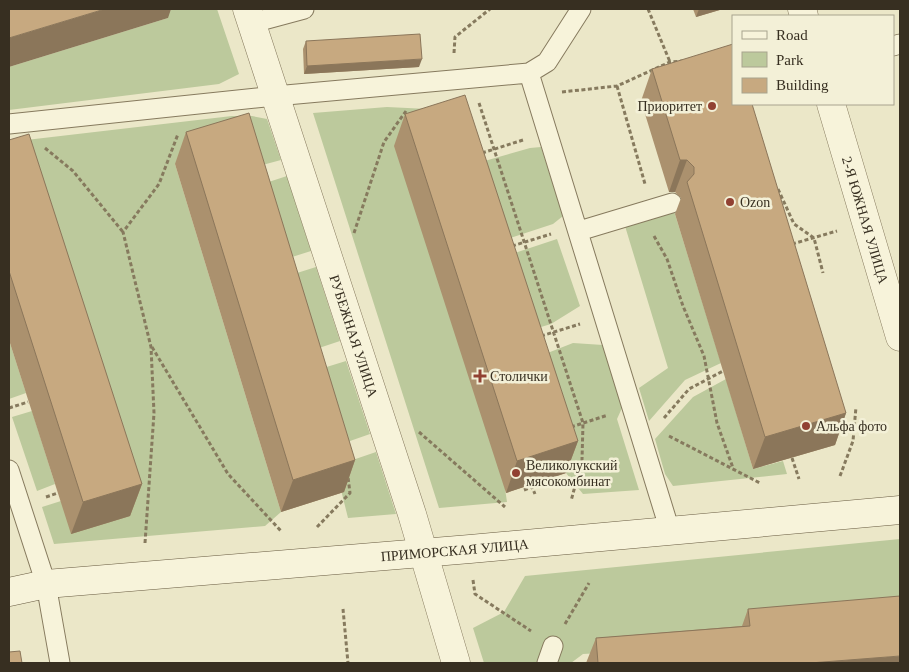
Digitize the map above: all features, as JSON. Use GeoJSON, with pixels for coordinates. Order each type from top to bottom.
{"type":"FeatureCollection","features":[{"type":"Feature","properties":{"kind":"street","name":"РУБЕЖНАЯ УЛИЦА"},"geometry":{"type":"LineString","coordinates":[[249,16],[423,553],[456,663]]}},
{"type":"Feature","properties":{"kind":"street","name":"2-Я ЮЖНАЯ УЛИЦА"},"geometry":{"type":"LineString","coordinates":[[831,105],[900,337]]}},
{"type":"Feature","properties":{"kind":"street","name":"ПРИМОРСКАЯ УЛИЦА"},"geometry":{"type":"LineString","coordinates":[[9,592],[46,584],[423,553],[900,510]]}},
{"type":"Feature","properties":{"kind":"lane"},"geometry":{"type":"LineString","coordinates":[[249,16],[304,9]]}},
{"type":"Feature","properties":{"kind":"lane"},"geometry":{"type":"LineString","coordinates":[[12,124],[190,104],[529,73],[548,62],[581,9]]}},
{"type":"Feature","properties":{"kind":"lane"},"geometry":{"type":"LineString","coordinates":[[529,73],[578,231],[649,436],[670,531]]}},
{"type":"Feature","properties":{"kind":"lane"},"geometry":{"type":"LineString","coordinates":[[578,231],[672,203]]}},
{"type":"Feature","properties":{"kind":"lane"},"geometry":{"type":"LineString","coordinates":[[9,470],[46,584],[60,663]]}},
{"type":"Feature","properties":{"kind":"path"},"geometry":{"type":"LineString","coordinates":[[451,81],[455,37],[490,9]]}},
{"type":"Feature","properties":{"kind":"path"},"geometry":{"type":"LineString","coordinates":[[648,9],[670,62]]}},
{"type":"Feature","properties":{"kind":"path"},"geometry":{"type":"LineString","coordinates":[[536,94],[617,86],[670,62],[687,60]]}},
{"type":"Feature","properties":{"kind":"path"},"geometry":{"type":"LineString","coordinates":[[471,79],[583,423],[582,460],[571,501]]}},
{"type":"Feature","properties":{"kind":"path"},"geometry":{"type":"LineString","coordinates":[[353,238],[384,142],[425,83]]}},
{"type":"Feature","properties":{"kind":"path"},"geometry":{"type":"LineString","coordinates":[[617,86],[647,211],[667,259],[682,306],[704,356],[710,378],[717,423],[733,468]]}},
{"type":"Feature","properties":{"kind":"path"},"geometry":{"type":"LineString","coordinates":[[123,232],[159,184],[190,104]]}},
{"type":"Feature","properties":{"kind":"path"},"geometry":{"type":"LineString","coordinates":[[12,124],[72,171],[123,232],[151,347],[154,413],[145,543]]}},
{"type":"Feature","properties":{"kind":"path"},"geometry":{"type":"LineString","coordinates":[[177,137],[186,137]]}},
{"type":"Feature","properties":{"kind":"path"},"geometry":{"type":"LineString","coordinates":[[479,154],[509,144]]}},
{"type":"Feature","properties":{"kind":"path"},"geometry":{"type":"LineString","coordinates":[[774,181],[794,224],[814,238],[823,273]]}},
{"type":"Feature","properties":{"kind":"path"},"geometry":{"type":"LineString","coordinates":[[790,245],[866,223]]}},
{"type":"Feature","properties":{"kind":"path"},"geometry":{"type":"LineString","coordinates":[[510,247],[541,237]]}},
{"type":"Feature","properties":{"kind":"path"},"geometry":{"type":"LineString","coordinates":[[538,336],[570,327]]}},
{"type":"Feature","properties":{"kind":"path"},"geometry":{"type":"LineString","coordinates":[[151,347],[228,474],[281,531]]}},
{"type":"Feature","properties":{"kind":"path"},"geometry":{"type":"LineString","coordinates":[[723,371],[689,389],[649,436],[733,468],[760,483]]}},
{"type":"Feature","properties":{"kind":"path"},"geometry":{"type":"LineString","coordinates":[[9,408],[28,402]]}},
{"type":"Feature","properties":{"kind":"path"},"geometry":{"type":"LineString","coordinates":[[840,476],[853,441],[856,407]]}},
{"type":"Feature","properties":{"kind":"path"},"geometry":{"type":"LineString","coordinates":[[568,428],[600,418]]}},
{"type":"Feature","properties":{"kind":"path"},"geometry":{"type":"LineString","coordinates":[[412,427],[505,507]]}},
{"type":"Feature","properties":{"kind":"path"},"geometry":{"type":"LineString","coordinates":[[792,458],[799,479]]}},
{"type":"Feature","properties":{"kind":"path"},"geometry":{"type":"LineString","coordinates":[[317,527],[350,493],[347,474]]}},
{"type":"Feature","properties":{"kind":"path"},"geometry":{"type":"LineString","coordinates":[[524,490],[532,487],[535,494]]}},
{"type":"Feature","properties":{"kind":"path"},"geometry":{"type":"LineString","coordinates":[[473,574],[475,594],[550,654],[589,583]]}},
{"type":"Feature","properties":{"kind":"path"},"geometry":{"type":"LineString","coordinates":[[343,609],[348,663]]}},
{"type":"Feature","properties":{"kind":"green space"},"geometry":{"type":"Polygon","coordinates":[[[165,9],[217,9],[239,74],[219,84],[9,110],[9,67],[168,18],[165,9]]]}},
{"type":"Feature","properties":{"kind":"green space"},"geometry":{"type":"Polygon","coordinates":[[[387,107],[448,110],[507,502],[439,508],[313,113],[387,107]]]}},
{"type":"Feature","properties":{"kind":"green space"},"geometry":{"type":"Polygon","coordinates":[[[232,116],[252,116],[267,119],[281,160],[247,169],[175,164],[281,512],[265,526],[54,544],[42,507],[61,501],[9,142],[232,116]]]}},
{"type":"Feature","properties":{"kind":"green space"},"geometry":{"type":"Polygon","coordinates":[[[541,147],[563,216],[553,224],[492,244],[467,166],[530,148],[541,147]]]}},
{"type":"Feature","properties":{"kind":"green space"},"geometry":{"type":"Polygon","coordinates":[[[287,176],[311,251],[273,263],[250,188],[287,176]]]}},
{"type":"Feature","properties":{"kind":"green space"},"geometry":{"type":"Polygon","coordinates":[[[674,211],[721,363],[685,380],[649,421],[639,388],[668,368],[625,226],[674,211]]]}},
{"type":"Feature","properties":{"kind":"green space"},"geometry":{"type":"Polygon","coordinates":[[[557,239],[580,306],[551,324],[521,333],[497,259],[557,239]]]}},
{"type":"Feature","properties":{"kind":"green space"},"geometry":{"type":"Polygon","coordinates":[[[316,267],[340,341],[301,354],[278,279],[316,267]]]}},
{"type":"Feature","properties":{"kind":"green space"},"geometry":{"type":"Polygon","coordinates":[[[9,340],[26,393],[9,399],[9,340]]]}},
{"type":"Feature","properties":{"kind":"green space"},"geometry":{"type":"Polygon","coordinates":[[[573,343],[603,345],[622,408],[617,419],[639,490],[583,494],[566,473],[532,367],[545,354],[573,343]]]}},
{"type":"Feature","properties":{"kind":"green space"},"geometry":{"type":"Polygon","coordinates":[[[346,361],[370,434],[330,448],[307,373],[346,361]]]}},
{"type":"Feature","properties":{"kind":"green space"},"geometry":{"type":"Polygon","coordinates":[[[726,379],[753,469],[783,461],[787,474],[673,486],[665,474],[655,439],[693,397],[726,379]]]}},
{"type":"Feature","properties":{"kind":"green space"},"geometry":{"type":"Polygon","coordinates":[[[32,411],[55,484],[37,491],[12,417],[32,411]]]}},
{"type":"Feature","properties":{"kind":"green space"},"geometry":{"type":"Polygon","coordinates":[[[376,452],[396,514],[348,518],[335,466],[376,452]]]}},
{"type":"Feature","properties":{"kind":"green space"},"geometry":{"type":"Polygon","coordinates":[[[900,539],[900,615],[707,647],[583,654],[571,663],[484,663],[473,628],[504,612],[525,576],[900,539]]]}},
{"type":"Feature","properties":{"kind":"building"},"geometry":{"type":"Polygon","coordinates":[[[9,9],[105,9],[9,38],[9,9]]]}},
{"type":"Feature","properties":{"kind":"building"},"geometry":{"type":"Polygon","coordinates":[[[420,34],[422,59],[307,66],[306,41],[420,34]]]}},
{"type":"Feature","properties":{"kind":"building"},"geometry":{"type":"Polygon","coordinates":[[[732,44],[732,105],[752,105],[846,413],[765,437],[687,182],[694,174],[694,167],[687,160],[680,160],[652,69],[732,44]]]}},
{"type":"Feature","properties":{"kind":"building"},"geometry":{"type":"Polygon","coordinates":[[[465,95],[578,441],[517,461],[405,114],[465,95]]]}},
{"type":"Feature","properties":{"kind":"building"},"geometry":{"type":"Polygon","coordinates":[[[249,113],[355,460],[293,480],[186,132],[249,113]]]}},
{"type":"Feature","properties":{"kind":"building"},"geometry":{"type":"Polygon","coordinates":[[[29,134],[142,484],[83,502],[9,271],[9,140],[29,134]]]}},
{"type":"Feature","properties":{"kind":"building"},"geometry":{"type":"Polygon","coordinates":[[[900,596],[900,656],[810,663],[598,663],[596,638],[750,626],[748,609],[900,596]]]}},
{"type":"Feature","properties":{"kind":"building"},"geometry":{"type":"Polygon","coordinates":[[[20,651],[22,663],[9,663],[9,652],[20,651]]]}},
{"type":"Feature","properties":{"kind":"place","name":"Приоритет"},"geometry":{"type":"Point","coordinates":[712,106]}},
{"type":"Feature","properties":{"kind":"place","name":"Ozon"},"geometry":{"type":"Point","coordinates":[730,202]}},
{"type":"Feature","properties":{"kind":"place","name":"Столички"},"geometry":{"type":"Point","coordinates":[480,376]}},
{"type":"Feature","properties":{"kind":"place","name":"Альфа фото"},"geometry":{"type":"Point","coordinates":[806,426]}},
{"type":"Feature","properties":{"kind":"place","name":"Великолукский мясокомбинат"},"geometry":{"type":"Point","coordinates":[516,473]}}]}
